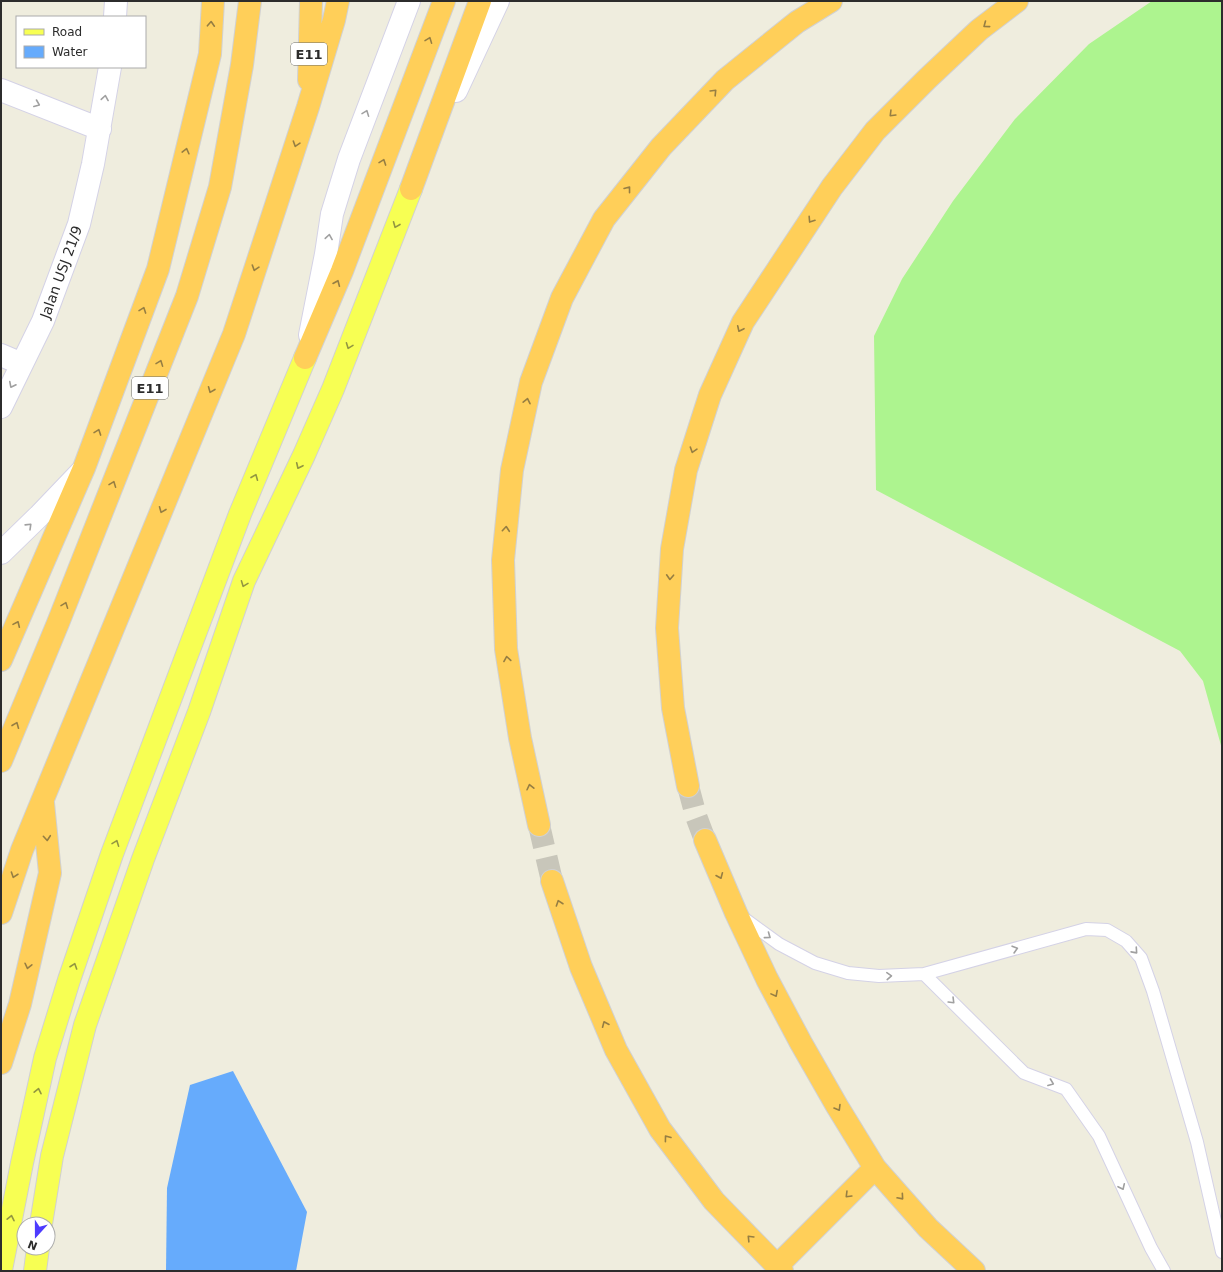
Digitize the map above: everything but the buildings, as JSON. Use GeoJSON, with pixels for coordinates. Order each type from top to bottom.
{"type":"FeatureCollection","features":[{"type":"Feature","properties":{"kind":"highway"},"geometry":{"type":"LineString","coordinates":[[1,660],[84,468],[158,269],[210,54],[213,1]]}},
{"type":"Feature","properties":{"kind":"highway","name":"E11"},"geometry":{"type":"LineString","coordinates":[[1,761],[58,623],[187,296],[220,187],[242,65],[250,1]]}},
{"type":"Feature","properties":{"kind":"highway","name":"E11"},"geometry":{"type":"LineString","coordinates":[[1,913],[22,850],[234,334],[308,107],[311,1]]}},
{"type":"Feature","properties":{"kind":"highway"},"geometry":{"type":"LineString","coordinates":[[308,107],[334,20],[338,1]]}},
{"type":"Feature","properties":{"kind":"highway"},"geometry":{"type":"LineString","coordinates":[[305,358],[342,271],[444,1]]}},
{"type":"Feature","properties":{"kind":"highway"},"geometry":{"type":"LineString","coordinates":[[411,189],[480,1]]}},
{"type":"Feature","properties":{"kind":"highway"},"geometry":{"type":"LineString","coordinates":[[539,825],[520,738],[506,649],[504,560],[512,470],[531,382],[562,298],[604,219],[661,146],[725,80],[797,22],[831,1]]}},
{"type":"Feature","properties":{"kind":"highway"},"geometry":{"type":"LineString","coordinates":[[688,786],[673,708],[667,628],[672,549],[686,470],[710,394],[743,322],[836,181],[875,132],[927,79],[979,30],[1017,1]]}},
{"type":"Feature","properties":{"kind":"highway"},"geometry":{"type":"LineString","coordinates":[[1,1063],[20,1004],[50,873],[43,799]]}},
{"type":"Feature","properties":{"kind":"highway"},"geometry":{"type":"LineString","coordinates":[[705,840],[736,913],[767,979],[801,1043],[875,1168],[928,1228],[974,1271]]}},
{"type":"Feature","properties":{"kind":"highway"},"geometry":{"type":"LineString","coordinates":[[552,881],[581,967],[616,1050],[660,1129],[714,1201],[780,1269],[875,1168]]}},
{"type":"Feature","properties":{"kind":"main road"},"geometry":{"type":"LineString","coordinates":[[42,1216],[52,1156],[85,1025],[143,859],[199,712],[244,581],[304,455],[333,389],[411,189]]}},
{"type":"Feature","properties":{"kind":"main road"},"geometry":{"type":"LineString","coordinates":[[1,1270],[45,1058],[69,980],[112,854],[240,514],[305,358]]}},
{"type":"Feature","properties":{"kind":"main road"},"geometry":{"type":"LineString","coordinates":[[35,1271],[37,1256]]}},
{"type":"Feature","properties":{"kind":"street"},"geometry":{"type":"LineString","coordinates":[[115,16],[116,1]]}},
{"type":"Feature","properties":{"kind":"street"},"geometry":{"type":"LineString","coordinates":[[305,358],[326,254],[332,214],[338,193],[349,158],[409,1]]}},
{"type":"Feature","properties":{"kind":"street"},"geometry":{"type":"LineString","coordinates":[[411,189],[498,1]]}},
{"type":"Feature","properties":{"kind":"street","name":"Jalan USJ 21/9"},"geometry":{"type":"LineString","coordinates":[[1,406],[43,321],[79,224],[100,129],[110,68]]}},
{"type":"Feature","properties":{"kind":"street"},"geometry":{"type":"LineString","coordinates":[[1,90],[100,129]]}},
{"type":"Feature","properties":{"kind":"street"},"geometry":{"type":"LineString","coordinates":[[1,356],[22,364]]}},
{"type":"Feature","properties":{"kind":"street"},"geometry":{"type":"LineString","coordinates":[[1,553],[39,516],[84,468]]}},
{"type":"Feature","properties":{"kind":"lane"},"geometry":{"type":"LineString","coordinates":[[736,913],[779,944],[815,963],[848,973],[879,976],[924,974],[1086,929],[1107,930],[1126,941],[1141,958],[1153,991],[1197,1142],[1222,1252]]}},
{"type":"Feature","properties":{"kind":"lane"},"geometry":{"type":"LineString","coordinates":[[924,974],[1024,1072],[1066,1089],[1098,1136],[1151,1248],[1164,1271]]}},
{"type":"Feature","properties":{"kind":"green space"},"geometry":{"type":"Polygon","coordinates":[[[1152,1],[1222,1],[1222,749],[1203,681],[1180,651],[876,490],[874,336],[902,279],[953,201],[1015,119],[1089,44],[1152,1]]]}},
{"type":"Feature","properties":{"kind":"water"},"geometry":{"type":"Polygon","coordinates":[[[233,1071],[307,1212],[296,1271],[166,1271],[167,1188],[190,1085],[233,1071]]]}},
{"type":"Feature","properties":{"kind":"tunnel"},"geometry":{"type":"LineString","coordinates":[[688,786],[696,816],[705,840]]}},
{"type":"Feature","properties":{"kind":"tunnel"},"geometry":{"type":"LineString","coordinates":[[539,825],[552,881]]}}]}
